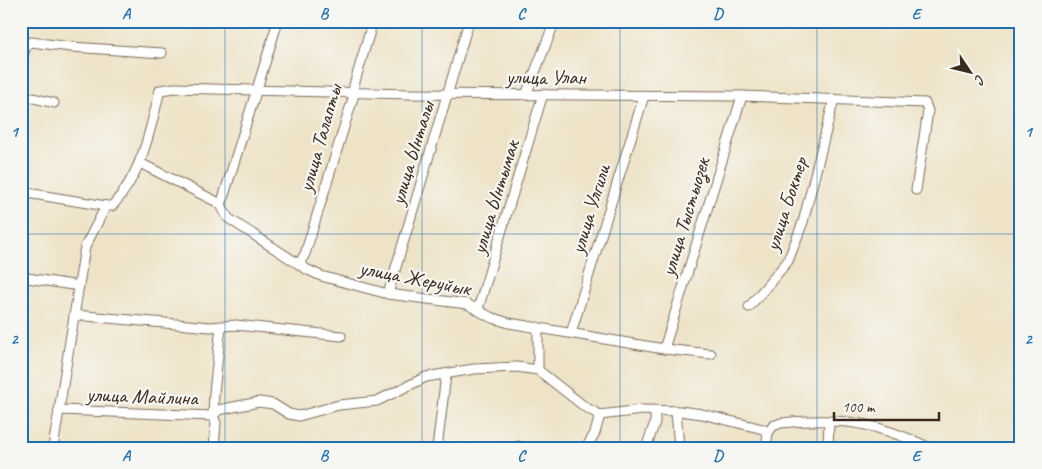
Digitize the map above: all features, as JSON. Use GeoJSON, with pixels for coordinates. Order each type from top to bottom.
{"type":"FeatureCollection","features":[{"type":"Feature","properties":{"kind":"street"},"geometry":{"type":"LineString","coordinates":[[221,205],[278,21]]}},
{"type":"Feature","properties":{"kind":"street","name":"улица Талапты"},"geometry":{"type":"LineString","coordinates":[[300,264],[305,254],[350,107],[352,92],[373,21]]}},
{"type":"Feature","properties":{"kind":"street","name":"улица Ынталы"},"geometry":{"type":"LineString","coordinates":[[388,294],[469,21]]}},
{"type":"Feature","properties":{"kind":"street"},"geometry":{"type":"LineString","coordinates":[[526,95],[555,21]]}},
{"type":"Feature","properties":{"kind":"street"},"geometry":{"type":"LineString","coordinates":[[21,62],[24,46],[31,42],[79,48],[162,53]]}},
{"type":"Feature","properties":{"kind":"street","name":"улица Улан"},"geometry":{"type":"LineString","coordinates":[[160,90],[174,88],[257,92],[742,96],[925,103],[928,111],[916,190]]}},
{"type":"Feature","properties":{"kind":"street","name":"улица Майлина"},"geometry":{"type":"LineString","coordinates":[[53,448],[85,247],[106,206],[112,206],[119,199],[140,163],[160,90]]}},
{"type":"Feature","properties":{"kind":"street","name":"улица Ынтымак"},"geometry":{"type":"LineString","coordinates":[[478,309],[543,94]]}},
{"type":"Feature","properties":{"kind":"street"},"geometry":{"type":"LineString","coordinates":[[21,95],[54,103]]}},
{"type":"Feature","properties":{"kind":"street","name":"улица Улгили"},"geometry":{"type":"LineString","coordinates":[[571,333],[644,96]]}},
{"type":"Feature","properties":{"kind":"street","name":"улица Тыстыозек"},"geometry":{"type":"LineString","coordinates":[[664,349],[742,96]]}},
{"type":"Feature","properties":{"kind":"street","name":"улица Боктер"},"geometry":{"type":"LineString","coordinates":[[749,307],[788,261],[803,222],[834,99]]}},
{"type":"Feature","properties":{"kind":"street","name":"улица Жеруйык"},"geometry":{"type":"LineString","coordinates":[[140,163],[221,205],[228,218],[300,264],[329,278],[388,294],[460,303],[478,309],[490,317],[509,323],[664,349],[711,354]]}},
{"type":"Feature","properties":{"kind":"street"},"geometry":{"type":"LineString","coordinates":[[21,192],[106,206]]}},
{"type":"Feature","properties":{"kind":"street"},"geometry":{"type":"LineString","coordinates":[[21,277],[78,286]]}},
{"type":"Feature","properties":{"kind":"street"},"geometry":{"type":"LineString","coordinates":[[74,315],[176,325],[236,325],[341,336]]}},
{"type":"Feature","properties":{"kind":"street"},"geometry":{"type":"LineString","coordinates":[[214,448],[216,423],[214,416],[214,393],[221,326]]}},
{"type":"Feature","properties":{"kind":"street"},"geometry":{"type":"LineString","coordinates":[[538,327],[538,370],[585,407],[600,415],[655,410],[676,411],[702,414],[768,433]]}},
{"type":"Feature","properties":{"kind":"street","name":"улица Майлина"},"geometry":{"type":"LineString","coordinates":[[60,410],[214,416],[218,410],[259,402],[273,404],[289,414],[299,416],[339,405],[377,402],[426,377],[490,368],[538,370]]}},
{"type":"Feature","properties":{"kind":"street"},"geometry":{"type":"LineString","coordinates":[[437,448],[446,375]]}},
{"type":"Feature","properties":{"kind":"street"},"geometry":{"type":"LineString","coordinates":[[646,448],[653,430],[655,410]]}},
{"type":"Feature","properties":{"kind":"street"},"geometry":{"type":"LineString","coordinates":[[676,411],[679,448]]}},
{"type":"Feature","properties":{"kind":"street"},"geometry":{"type":"LineString","coordinates":[[586,448],[596,433],[600,415]]}},
{"type":"Feature","properties":{"kind":"street"},"geometry":{"type":"LineString","coordinates":[[828,448],[829,421]]}},
{"type":"Feature","properties":{"kind":"street"},"geometry":{"type":"LineString","coordinates":[[766,448],[768,433],[773,426],[829,421],[873,425],[930,448]]}}]}
